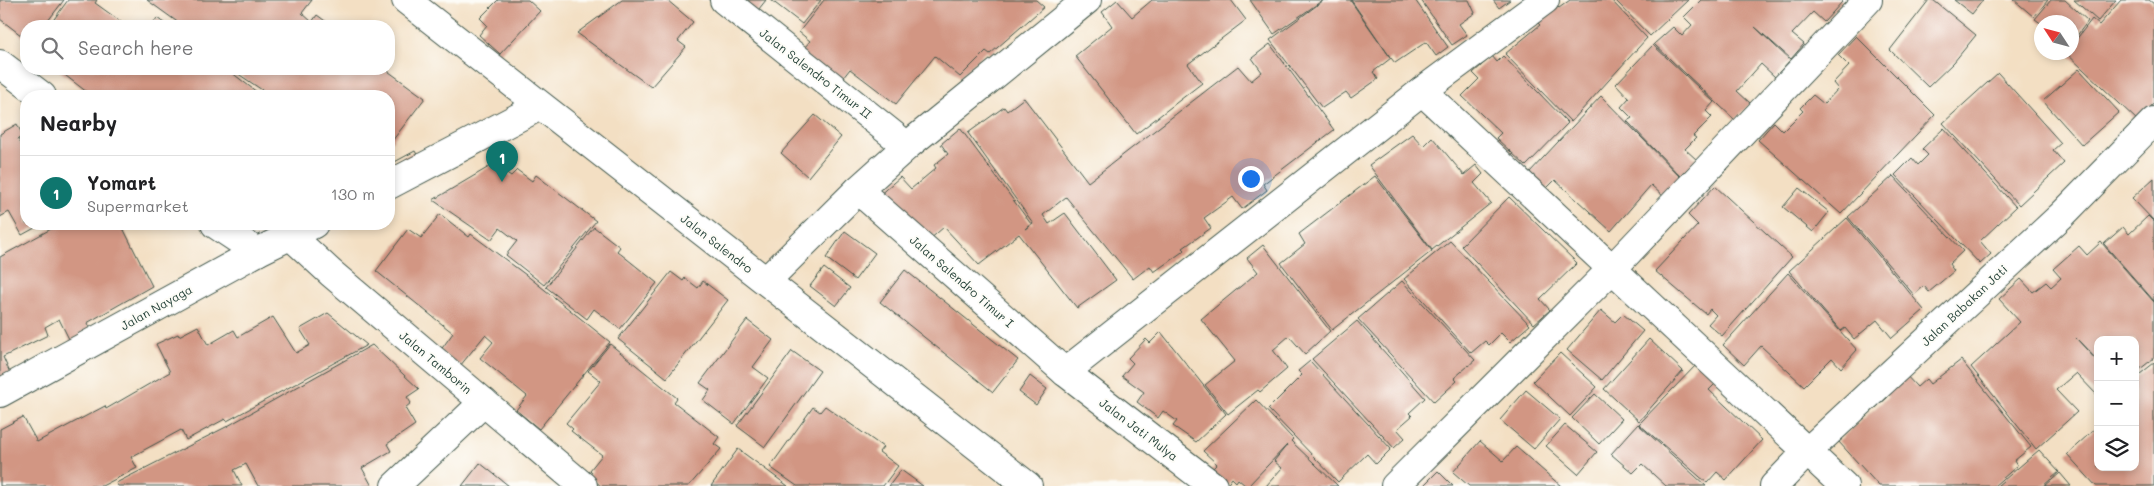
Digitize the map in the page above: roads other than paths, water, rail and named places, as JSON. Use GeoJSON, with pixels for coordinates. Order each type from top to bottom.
{"type":"FeatureCollection","features":[{"type":"Feature","properties":{"kind":"street","name":"Jalan Salendro"},"geometry":{"type":"LineString","coordinates":[[406,0],[1028,486]]}},
{"type":"Feature","properties":{"kind":"street","name":"Jalan Salendro Timur II"},"geometry":{"type":"LineString","coordinates":[[724,0],[907,146]]}},
{"type":"Feature","properties":{"kind":"street"},"geometry":{"type":"LineString","coordinates":[[766,281],[858,190],[907,146],[1087,0]]}},
{"type":"Feature","properties":{"kind":"street"},"geometry":{"type":"LineString","coordinates":[[1065,372],[1422,91],[1545,0]]}},
{"type":"Feature","properties":{"kind":"street"},"geometry":{"type":"LineString","coordinates":[[1395,486],[1613,268],[1868,0]]}},
{"type":"Feature","properties":{"kind":"street"},"geometry":{"type":"LineString","coordinates":[[5,76],[31,90]]}},
{"type":"Feature","properties":{"kind":"street"},"geometry":{"type":"LineString","coordinates":[[1422,91],[1844,486]]}},
{"type":"Feature","properties":{"kind":"street"},"geometry":{"type":"LineString","coordinates":[[395,182],[540,106]]}},
{"type":"Feature","properties":{"kind":"street","name":"Jalan Babakan Jati"},"geometry":{"type":"LineString","coordinates":[[1774,486],[1808,451],[2062,214],[2154,121]]}},
{"type":"Feature","properties":{"kind":"street","name":"Jalan Salendro Timur I"},"geometry":{"type":"LineString","coordinates":[[858,190],[1065,372]]}},
{"type":"Feature","properties":{"kind":"street"},"geometry":{"type":"LineString","coordinates":[[224,230],[257,252]]}},
{"type":"Feature","properties":{"kind":"street","name":"Jalan Nayaga"},"geometry":{"type":"LineString","coordinates":[[0,393],[257,252],[302,230]]}},
{"type":"Feature","properties":{"kind":"street","name":"Jalan Tamborin"},"geometry":{"type":"LineString","coordinates":[[302,230],[332,273],[583,486]]}},
{"type":"Feature","properties":{"kind":"street","name":"Jalan Jati Mulya"},"geometry":{"type":"LineString","coordinates":[[1065,372],[1213,486]]}},
{"type":"Feature","properties":{"kind":"street"},"geometry":{"type":"LineString","coordinates":[[395,486],[484,402]]}},
{"type":"Feature","properties":{"kind":"place","name":"Yomart"},"geometry":{"type":"Point","coordinates":[502,182]}}]}
